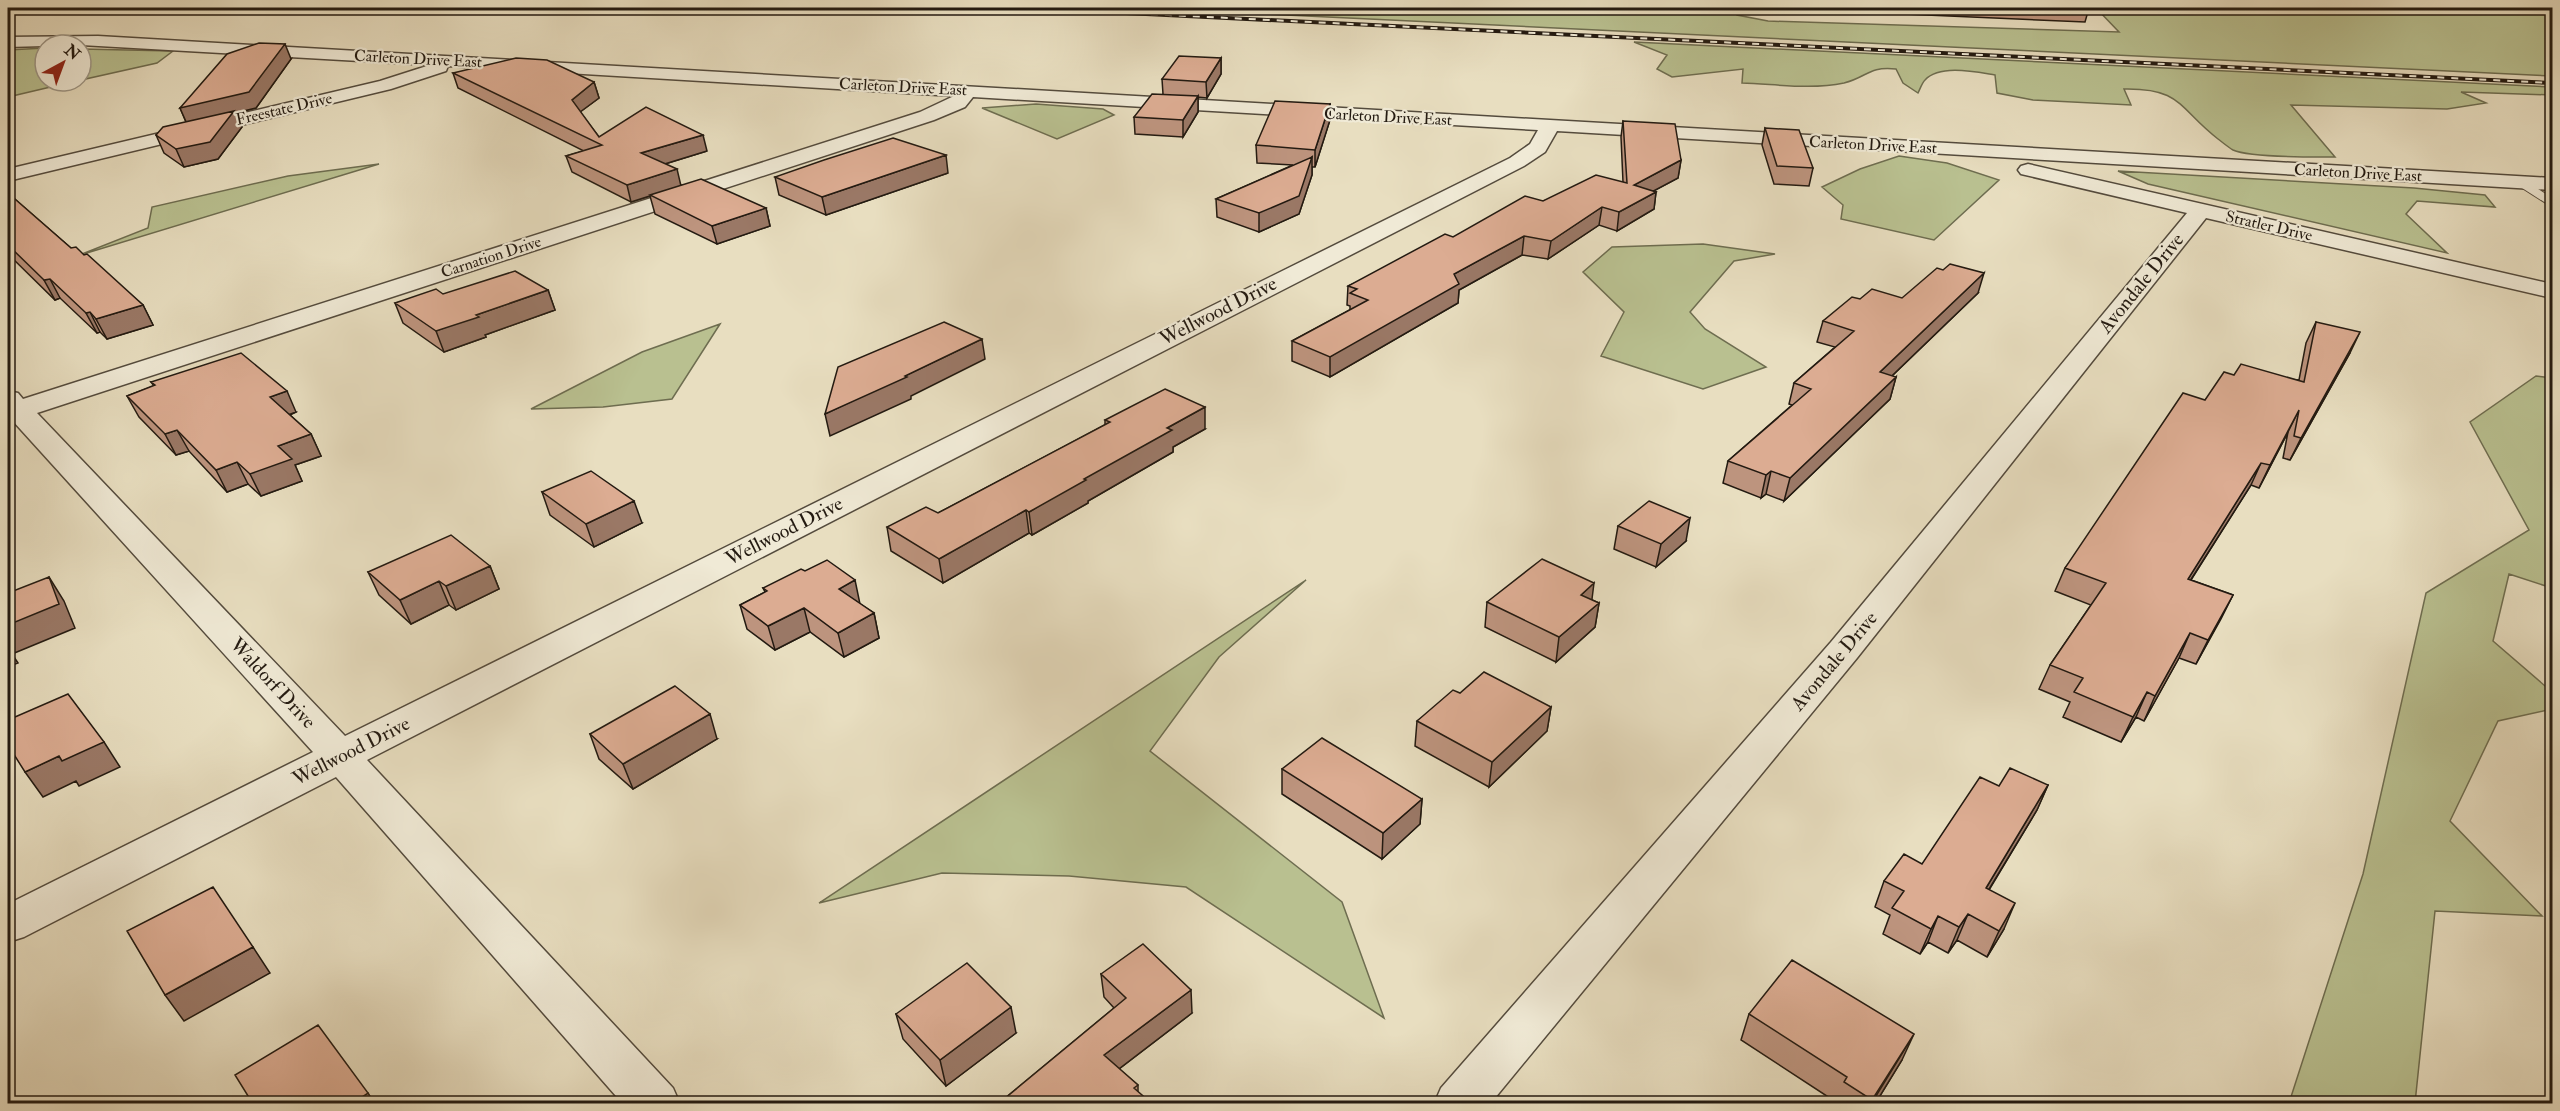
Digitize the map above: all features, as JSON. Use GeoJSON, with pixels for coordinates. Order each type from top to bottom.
{"type":"FeatureCollection","features":[{"type":"Feature","properties":{"kind":"street","name":"Carleton Drive East"},"geometry":{"type":"LineString","coordinates":[[8,42],[98,41],[2553,184]]}},
{"type":"Feature","properties":{"kind":"street","name":"Freestate Drive"},"geometry":{"type":"LineString","coordinates":[[8,175],[385,85],[453,62]]}},
{"type":"Feature","properties":{"kind":"street","name":"Carnation Drive"},"geometry":{"type":"LineString","coordinates":[[11,408],[927,116],[958,103],[968,91]]}},
{"type":"Feature","properties":{"kind":"street","name":"Wellwood Drive"},"geometry":{"type":"LineString","coordinates":[[8,924],[1385,226],[1517,162],[1538,148],[1550,126]]}},
{"type":"Feature","properties":{"kind":"street","name":"Stratler Drive"},"geometry":{"type":"LineString","coordinates":[[1988,152],[2016,167],[2553,291]]}},
{"type":"Feature","properties":{"kind":"street","name":"Avondale Drive"},"geometry":{"type":"LineString","coordinates":[[1459,1104],[1844,650],[2201,210]]}},
{"type":"Feature","properties":{"kind":"street","name":"Waldorf Drive"},"geometry":{"type":"LineString","coordinates":[[11,408],[341,757],[655,1104]]}},
{"type":"Feature","properties":{"kind":"lane"},"geometry":{"type":"LineString","coordinates":[[2523,183],[2553,203]]}},
{"type":"Feature","properties":{"kind":"green space"},"geometry":{"type":"Polygon","coordinates":[[[1141,8],[1736,8],[1737,15],[1768,21],[2119,32],[2096,8],[2552,8],[2552,76],[1141,8]]]}},
{"type":"Feature","properties":{"kind":"green space"},"geometry":{"type":"Polygon","coordinates":[[[1634,42],[2552,87],[2552,95],[2461,92],[2486,103],[2447,109],[2291,105],[2335,157],[2267,156],[2233,150],[2205,128],[2178,102],[2158,92],[2124,89],[2131,105],[2033,100],[1997,93],[1995,75],[1958,70],[1932,75],[1924,81],[1918,93],[1903,83],[1896,69],[1887,68],[1879,69],[1852,81],[1819,86],[1742,83],[1743,69],[1672,77],[1657,69],[1667,55],[1634,42]]]}},
{"type":"Feature","properties":{"kind":"green space"},"geometry":{"type":"Polygon","coordinates":[[[33,49],[33,91],[8,97],[8,50],[33,49]]]}},
{"type":"Feature","properties":{"kind":"green space"},"geometry":{"type":"Polygon","coordinates":[[[93,49],[173,51],[157,63],[93,77],[93,49]]]}},
{"type":"Feature","properties":{"kind":"green space"},"geometry":{"type":"Polygon","coordinates":[[[1036,104],[1103,109],[1114,115],[1057,139],[982,108],[1036,104]]]}},
{"type":"Feature","properties":{"kind":"green space"},"geometry":{"type":"Polygon","coordinates":[[[1899,156],[1947,163],[1999,180],[1934,240],[1841,219],[1843,205],[1822,187],[1860,169],[1899,156]]]}},
{"type":"Feature","properties":{"kind":"green space"},"geometry":{"type":"Polygon","coordinates":[[[379,164],[77,256],[148,228],[152,207],[288,176],[379,164]]]}},
{"type":"Feature","properties":{"kind":"green space"},"geometry":{"type":"Polygon","coordinates":[[[2118,171],[2414,188],[2485,195],[2495,207],[2417,201],[2406,214],[2447,253],[2148,184],[2118,171]]]}},
{"type":"Feature","properties":{"kind":"green space"},"geometry":{"type":"Polygon","coordinates":[[[1703,244],[1775,254],[1734,261],[1690,312],[1705,329],[1766,367],[1703,389],[1601,356],[1624,312],[1583,272],[1612,247],[1703,244]]]}},
{"type":"Feature","properties":{"kind":"green space"},"geometry":{"type":"Polygon","coordinates":[[[720,324],[672,399],[603,407],[531,409],[642,352],[720,324]]]}},
{"type":"Feature","properties":{"kind":"green space"},"geometry":{"type":"Polygon","coordinates":[[[2536,376],[2552,378],[2552,588],[2509,574],[2493,641],[2552,692],[2552,709],[2498,721],[2450,821],[2542,916],[2435,911],[2415,1103],[2289,1103],[2363,874],[2426,593],[2529,530],[2470,422],[2536,376]]]}},
{"type":"Feature","properties":{"kind":"green space"},"geometry":{"type":"Polygon","coordinates":[[[1306,580],[1219,657],[1150,751],[1342,902],[1384,1018],[1186,887],[1069,876],[942,873],[819,903],[1306,580]]]}},
{"type":"Feature","properties":{"kind":"building"},"geometry":{"type":"Polygon","coordinates":[[[259,43],[285,44],[249,92],[180,108],[227,54],[259,43]]]}},
{"type":"Feature","properties":{"kind":"building"},"geometry":{"type":"Polygon","coordinates":[[[1179,56],[1221,58],[1206,82],[1162,79],[1179,56]]]}},
{"type":"Feature","properties":{"kind":"building"},"geometry":{"type":"Polygon","coordinates":[[[516,58],[547,60],[594,82],[572,100],[599,137],[646,107],[703,135],[641,153],[677,169],[627,185],[566,156],[602,145],[453,73],[516,58]]]}},
{"type":"Feature","properties":{"kind":"building"},"geometry":{"type":"Polygon","coordinates":[[[1152,94],[1198,96],[1183,120],[1134,117],[1152,94]]]}},
{"type":"Feature","properties":{"kind":"building"},"geometry":{"type":"Polygon","coordinates":[[[1275,101],[1330,104],[1315,150],[1256,145],[1275,101]]]}},
{"type":"Feature","properties":{"kind":"building"},"geometry":{"type":"Polygon","coordinates":[[[234,111],[210,142],[176,149],[156,135],[163,127],[234,111]]]}},
{"type":"Feature","properties":{"kind":"building"},"geometry":{"type":"Polygon","coordinates":[[[1623,121],[1675,124],[1681,160],[1634,185],[1656,192],[1619,212],[1602,207],[1551,241],[1524,236],[1454,274],[1459,284],[1330,357],[1292,341],[1368,300],[1350,293],[1357,289],[1348,286],[1445,234],[1453,237],[1525,196],[1543,201],[1596,175],[1627,183],[1623,121]]]}},
{"type":"Feature","properties":{"kind":"building"},"geometry":{"type":"Polygon","coordinates":[[[1765,128],[1799,130],[1813,168],[1777,166],[1765,128]]]}},
{"type":"Feature","properties":{"kind":"building"},"geometry":{"type":"Polygon","coordinates":[[[893,138],[946,155],[822,197],[775,177],[824,160],[893,138]]]}},
{"type":"Feature","properties":{"kind":"building"},"geometry":{"type":"Polygon","coordinates":[[[1312,157],[1299,196],[1259,213],[1216,199],[1312,157]]]}},
{"type":"Feature","properties":{"kind":"building"},"geometry":{"type":"Polygon","coordinates":[[[701,179],[766,208],[712,226],[650,195],[701,179]]]}},
{"type":"Feature","properties":{"kind":"building"},"geometry":{"type":"Polygon","coordinates":[[[8,193],[71,248],[76,247],[84,255],[87,254],[143,305],[96,319],[90,312],[86,313],[50,279],[44,280],[8,245],[8,193]]]}},
{"type":"Feature","properties":{"kind":"building"},"geometry":{"type":"Polygon","coordinates":[[[1950,264],[1984,273],[1880,372],[1896,377],[1790,478],[1771,471],[1766,475],[1728,461],[1811,389],[1794,383],[1854,331],[1823,321],[1852,297],[1860,299],[1872,289],[1902,298],[1937,268],[1943,270],[1950,264]]]}},
{"type":"Feature","properties":{"kind":"building"},"geometry":{"type":"Polygon","coordinates":[[[515,271],[548,290],[436,331],[395,303],[436,289],[443,294],[515,271]]]}},
{"type":"Feature","properties":{"kind":"building"},"geometry":{"type":"Polygon","coordinates":[[[944,322],[982,339],[905,376],[907,377],[825,414],[838,367],[944,322]]]}},
{"type":"Feature","properties":{"kind":"building"},"geometry":{"type":"Polygon","coordinates":[[[2316,322],[2360,332],[2301,438],[2294,436],[2299,410],[2270,465],[2261,463],[2188,579],[2233,595],[2208,640],[2190,633],[2155,696],[2147,692],[2133,717],[2074,692],[2083,678],[2050,665],[2106,583],[2065,568],[2183,393],[2205,400],[2224,372],[2234,375],[2241,364],[2304,382],[2316,322]]]}},
{"type":"Feature","properties":{"kind":"building"},"geometry":{"type":"Polygon","coordinates":[[[241,353],[287,391],[270,397],[311,434],[278,446],[292,459],[250,474],[237,462],[216,470],[177,430],[165,434],[127,396],[155,385],[151,382],[241,353]]]}},
{"type":"Feature","properties":{"kind":"building"},"geometry":{"type":"Polygon","coordinates":[[[1165,389],[1205,407],[1167,428],[1172,430],[1084,479],[1086,480],[1029,512],[1026,510],[939,559],[887,527],[926,507],[938,513],[1110,422],[1105,420],[1165,389]]]}},
{"type":"Feature","properties":{"kind":"building"},"geometry":{"type":"Polygon","coordinates":[[[591,471],[634,501],[586,524],[542,492],[591,471]]]}},
{"type":"Feature","properties":{"kind":"building"},"geometry":{"type":"Polygon","coordinates":[[[1649,501],[1690,518],[1661,544],[1618,526],[1649,501]]]}},
{"type":"Feature","properties":{"kind":"building"},"geometry":{"type":"Polygon","coordinates":[[[451,535],[490,566],[446,586],[439,581],[400,600],[368,572],[451,535]]]}},
{"type":"Feature","properties":{"kind":"building"},"geometry":{"type":"Polygon","coordinates":[[[1542,559],[1594,583],[1581,595],[1599,603],[1559,637],[1487,602],[1542,559]]]}},
{"type":"Feature","properties":{"kind":"building"},"geometry":{"type":"Polygon","coordinates":[[[827,560],[855,580],[839,589],[874,613],[838,633],[804,608],[768,626],[740,605],[767,591],[763,588],[801,569],[805,571],[827,560]]]}},
{"type":"Feature","properties":{"kind":"building"},"geometry":{"type":"Polygon","coordinates":[[[49,577],[59,604],[8,625],[8,593],[49,577]]]}},
{"type":"Feature","properties":{"kind":"building"},"geometry":{"type":"Polygon","coordinates":[[[1484,672],[1551,707],[1492,762],[1417,721],[1453,690],[1460,693],[1484,672]]]}},
{"type":"Feature","properties":{"kind":"building"},"geometry":{"type":"Polygon","coordinates":[[[675,686],[710,714],[623,764],[590,734],[675,686]]]}},
{"type":"Feature","properties":{"kind":"building"},"geometry":{"type":"Polygon","coordinates":[[[68,694],[104,742],[62,761],[59,756],[25,772],[8,745],[8,720],[68,694]]]}},
{"type":"Feature","properties":{"kind":"building"},"geometry":{"type":"Polygon","coordinates":[[[1322,738],[1422,799],[1383,833],[1282,769],[1322,738]]]}},
{"type":"Feature","properties":{"kind":"building"},"geometry":{"type":"Polygon","coordinates":[[[2010,768],[2048,785],[1986,888],[2015,903],[1999,931],[1968,914],[1959,927],[1938,916],[1931,929],[1892,908],[1904,891],[1884,881],[1904,854],[1922,864],[1980,777],[1999,786],[2010,768]]]}},
{"type":"Feature","properties":{"kind":"building"},"geometry":{"type":"Polygon","coordinates":[[[213,887],[253,947],[165,995],[127,931],[213,887]]]}},
{"type":"Feature","properties":{"kind":"building"},"geometry":{"type":"Polygon","coordinates":[[[1143,944],[1191,990],[1104,1055],[1138,1085],[1134,1088],[1150,1102],[1149,1104],[998,1104],[1126,998],[1101,974],[1143,944]]]}},
{"type":"Feature","properties":{"kind":"building"},"geometry":{"type":"Polygon","coordinates":[[[1792,960],[1914,1034],[1872,1100],[1844,1082],[1847,1077],[1749,1014],[1792,960]]]}},
{"type":"Feature","properties":{"kind":"building"},"geometry":{"type":"Polygon","coordinates":[[[967,963],[1011,1007],[940,1060],[896,1014],[967,963]]]}},
{"type":"Feature","properties":{"kind":"building"},"geometry":{"type":"Polygon","coordinates":[[[318,1025],[368,1093],[359,1099],[363,1104],[253,1104],[235,1075],[318,1025]]]}},
{"type":"Feature","properties":{"kind":"railway"},"geometry":{"type":"LineString","coordinates":[[1025,8],[2552,83]]}}]}
